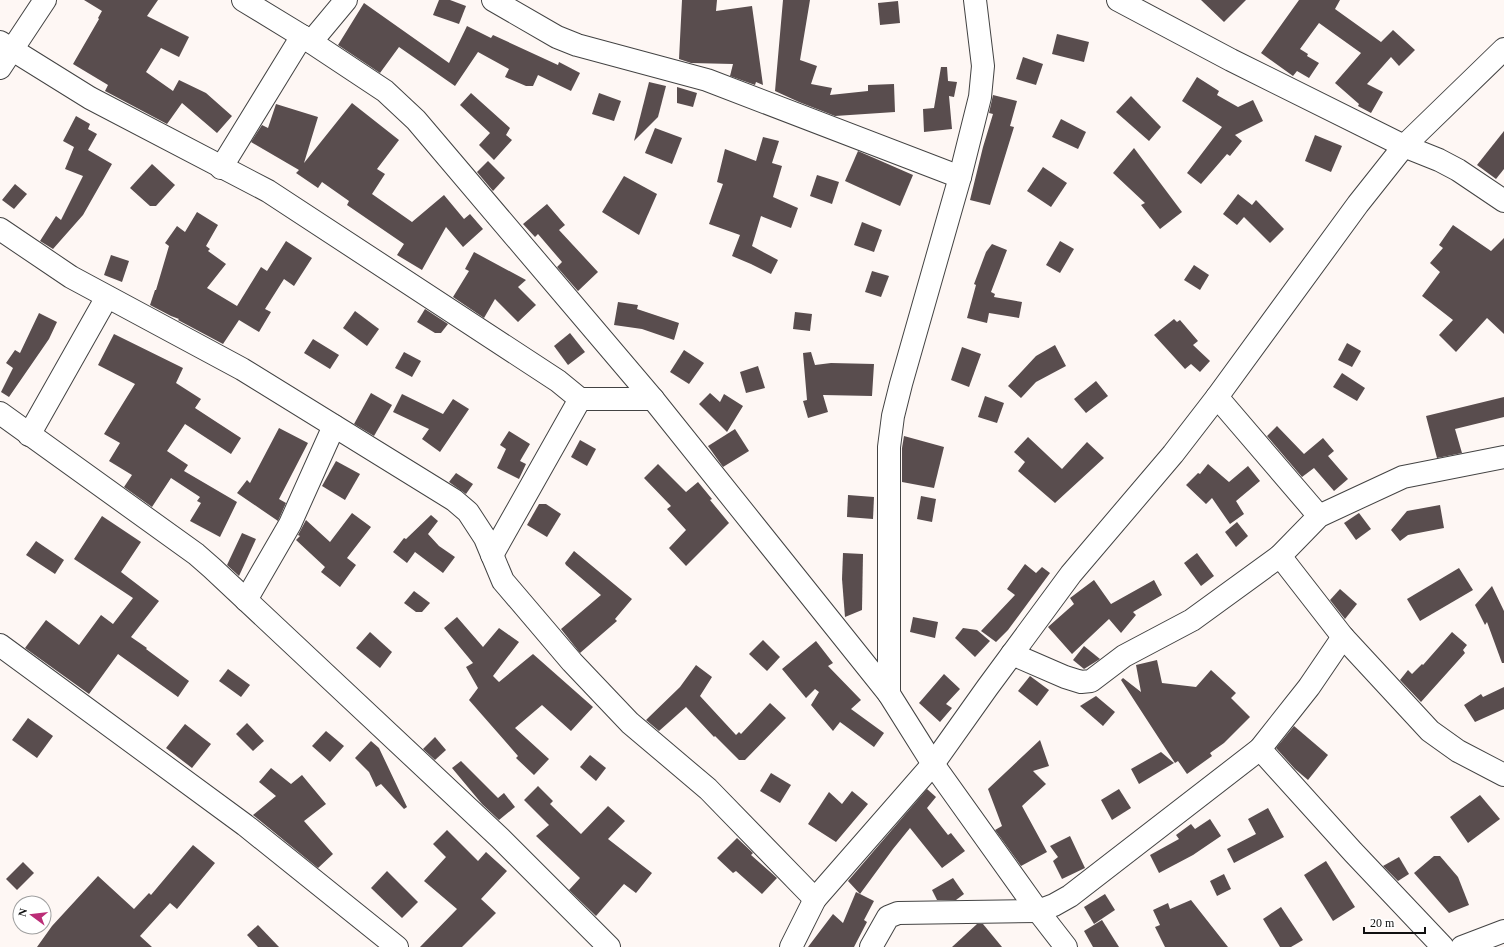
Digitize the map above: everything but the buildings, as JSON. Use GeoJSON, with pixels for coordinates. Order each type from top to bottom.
{"type":"FeatureCollection","features":[{"type":"Feature","properties":{"kind":"street"},"geometry":{"type":"LineString","coordinates":[[0,68],[6,45],[45,0]]}},
{"type":"Feature","properties":{"kind":"street"},"geometry":{"type":"LineString","coordinates":[[243,0],[307,39],[385,91],[416,120],[653,399],[889,694],[933,764],[1038,911],[1066,947]]}},
{"type":"Feature","properties":{"kind":"street"},"geometry":{"type":"LineString","coordinates":[[221,168],[307,39],[346,0]]}},
{"type":"Feature","properties":{"kind":"street"},"geometry":{"type":"LineString","coordinates":[[493,0],[557,37],[625,59],[707,80],[960,177]]}},
{"type":"Feature","properties":{"kind":"street"},"geometry":{"type":"LineString","coordinates":[[889,694],[889,447],[893,416],[960,177],[980,97],[983,66],[975,0]]}},
{"type":"Feature","properties":{"kind":"street"},"geometry":{"type":"LineString","coordinates":[[1118,0],[1231,60],[1404,146],[1439,160],[1458,170],[1504,201]]}},
{"type":"Feature","properties":{"kind":"street"},"geometry":{"type":"LineString","coordinates":[[6,45],[90,98],[221,168],[268,191],[558,381],[580,399],[653,399]]}},
{"type":"Feature","properties":{"kind":"street"},"geometry":{"type":"LineString","coordinates":[[791,947],[815,899],[933,764],[1071,574],[1173,454],[1217,398],[1358,204],[1404,146],[1504,49]]}},
{"type":"Feature","properties":{"kind":"street"},"geometry":{"type":"LineString","coordinates":[[0,229],[71,277],[242,369],[454,500],[468,512],[478,526],[485,538],[503,582],[572,662],[630,723],[708,789],[815,899]]}},
{"type":"Feature","properties":{"kind":"street"},"geometry":{"type":"LineString","coordinates":[[29,435],[107,297]]}},
{"type":"Feature","properties":{"kind":"street"},"geometry":{"type":"LineString","coordinates":[[1217,398],[1319,516]]}},
{"type":"Feature","properties":{"kind":"street"},"geometry":{"type":"LineString","coordinates":[[492,555],[580,399]]}},
{"type":"Feature","properties":{"kind":"street"},"geometry":{"type":"LineString","coordinates":[[0,414],[196,554],[500,838],[609,947]]}},
{"type":"Feature","properties":{"kind":"street"},"geometry":{"type":"LineString","coordinates":[[246,600],[290,524],[334,426]]}},
{"type":"Feature","properties":{"kind":"street"},"geometry":{"type":"LineString","coordinates":[[1012,654],[1065,677],[1081,682],[1091,681],[1124,656],[1192,620],[1280,556],[1319,516],[1403,477],[1504,457]]}},
{"type":"Feature","properties":{"kind":"street"},"geometry":{"type":"LineString","coordinates":[[1280,556],[1343,637],[1430,731],[1458,751],[1504,775]]}},
{"type":"Feature","properties":{"kind":"street"},"geometry":{"type":"LineString","coordinates":[[871,947],[888,917],[898,913],[1038,911],[1054,905],[1070,896],[1260,749],[1309,687],[1343,637]]}},
{"type":"Feature","properties":{"kind":"street"},"geometry":{"type":"LineString","coordinates":[[0,645],[245,825],[397,947]]}},
{"type":"Feature","properties":{"kind":"street"},"geometry":{"type":"LineString","coordinates":[[1260,749],[1353,852],[1443,947]]}},
{"type":"Feature","properties":{"kind":"street"},"geometry":{"type":"LineString","coordinates":[[1462,947],[1504,931]]}}]}
